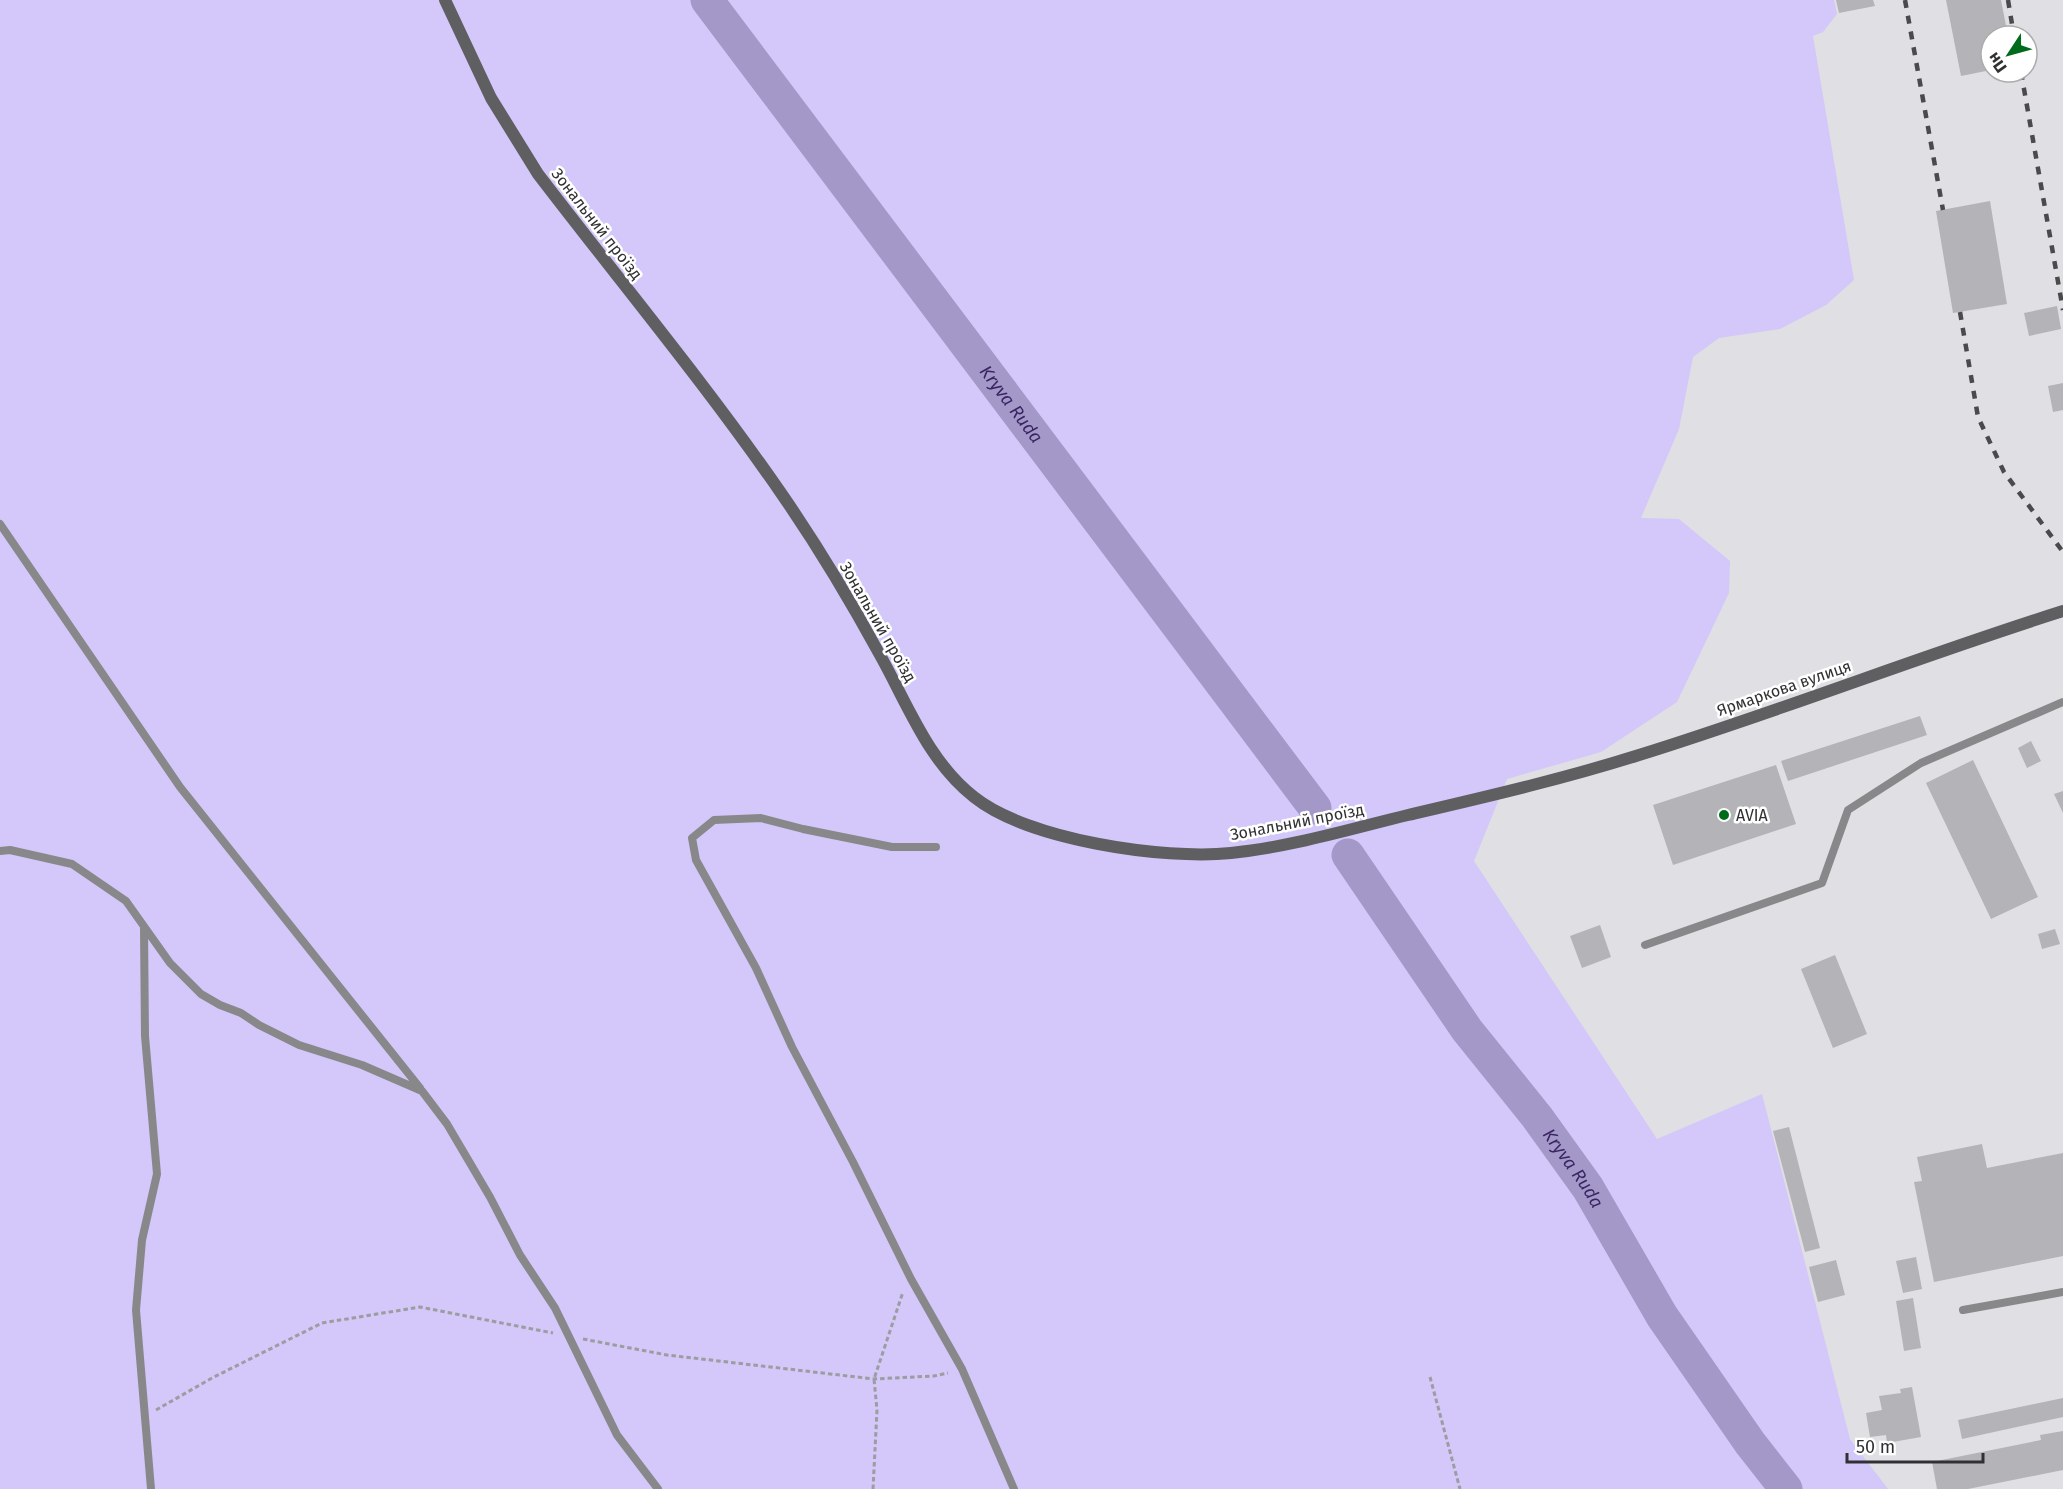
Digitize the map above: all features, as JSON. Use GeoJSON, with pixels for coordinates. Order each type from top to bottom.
{"type":"FeatureCollection","features":[{"type":"Feature","properties":{"kind":"street","name":"Зональний проїзд"},"geometry":{"type":"LineString","coordinates":[[445,0],[491,98],[532,165],[781,493],[862,623],[941,764],[976,799],[1001,814],[1028,825],[1121,849],[1169,853],[1228,853],[1276,846],[1514,790]]}},
{"type":"Feature","properties":{"kind":"street","name":"Ярмаркова вулиця"},"geometry":{"type":"LineString","coordinates":[[1514,790],[1641,755],[2063,611]]}},
{"type":"Feature","properties":{"kind":"lane"},"geometry":{"type":"LineString","coordinates":[[0,524],[180,787],[447,1124],[490,1197],[519,1256],[555,1308],[617,1435],[658,1489]]}},
{"type":"Feature","properties":{"kind":"lane"},"geometry":{"type":"LineString","coordinates":[[1645,945],[1822,883],[1848,810],[1921,763],[2063,702]]}},
{"type":"Feature","properties":{"kind":"lane"},"geometry":{"type":"LineString","coordinates":[[936,847],[892,847],[761,818],[714,820],[692,838],[696,860],[756,968],[792,1047],[911,1279],[962,1369],[1014,1489]]}},
{"type":"Feature","properties":{"kind":"lane"},"geometry":{"type":"LineString","coordinates":[[0,851],[10,850],[72,864],[126,902],[170,963],[201,994],[220,1005],[241,1013],[259,1025],[299,1045],[362,1065],[422,1091]]}},
{"type":"Feature","properties":{"kind":"lane"},"geometry":{"type":"LineString","coordinates":[[144,928],[145,1036],[157,1174],[142,1240],[136,1310],[151,1489]]}},
{"type":"Feature","properties":{"kind":"lane"},"geometry":{"type":"LineString","coordinates":[[1963,1310],[2063,1292]]}},
{"type":"Feature","properties":{"kind":"path"},"geometry":{"type":"LineString","coordinates":[[873,1489],[878,1410],[874,1379],[900,1299],[911,1279]]}},
{"type":"Feature","properties":{"kind":"path"},"geometry":{"type":"LineString","coordinates":[[145,1417],[212,1378],[322,1323],[420,1307],[667,1355],[874,1379],[934,1376],[962,1369]]}},
{"type":"Feature","properties":{"kind":"path"},"geometry":{"type":"LineString","coordinates":[[1430,1377],[1460,1489]]}},
{"type":"Feature","properties":{"kind":"shaded area"},"geometry":{"type":"Polygon","coordinates":[[[0,0],[1834,0],[1837,14],[1823,32],[1813,36],[1854,280],[1826,305],[1780,329],[1719,338],[1693,357],[1679,429],[1641,518],[1679,519],[1730,561],[1729,593],[1677,702],[1601,752],[1507,779],[1474,861],[1657,1139],[1762,1094],[1850,1439],[1888,1489],[0,1489],[0,0]]]}},
{"type":"Feature","properties":{"kind":"building"},"geometry":{"type":"Polygon","coordinates":[[[1836,0],[1873,0],[1875,6],[1839,13],[1836,0]]]}},
{"type":"Feature","properties":{"kind":"building"},"geometry":{"type":"Polygon","coordinates":[[[1946,0],[2001,0],[2006,24],[1979,24],[1979,72],[1961,76],[1946,0]]]}},
{"type":"Feature","properties":{"kind":"building"},"geometry":{"type":"Polygon","coordinates":[[[1990,201],[2007,304],[1953,313],[1936,211],[1990,201]]]}},
{"type":"Feature","properties":{"kind":"building"},"geometry":{"type":"Polygon","coordinates":[[[2057,306],[2061,329],[2029,336],[2024,313],[2057,306]]]}},
{"type":"Feature","properties":{"kind":"building"},"geometry":{"type":"Polygon","coordinates":[[[2063,383],[2063,410],[2053,412],[2048,386],[2063,383]]]}},
{"type":"Feature","properties":{"kind":"building"},"geometry":{"type":"Polygon","coordinates":[[[1920,716],[1927,735],[1788,781],[1781,761],[1920,716]]]}},
{"type":"Feature","properties":{"kind":"building"},"geometry":{"type":"Polygon","coordinates":[[[2031,741],[2041,761],[2027,768],[2018,748],[2031,741]]]}},
{"type":"Feature","properties":{"kind":"building"},"geometry":{"type":"Polygon","coordinates":[[[1973,760],[2038,897],[1991,919],[1926,783],[1973,760]]]}},
{"type":"Feature","properties":{"kind":"building","name":"AVIA"},"geometry":{"type":"Polygon","coordinates":[[[1776,765],[1796,824],[1673,865],[1653,805],[1776,765]]]}},
{"type":"Feature","properties":{"kind":"building"},"geometry":{"type":"Polygon","coordinates":[[[2063,791],[2063,813],[2054,794],[2063,791]]]}},
{"type":"Feature","properties":{"kind":"building"},"geometry":{"type":"Polygon","coordinates":[[[1600,925],[1611,957],[1582,968],[1570,936],[1600,925]]]}},
{"type":"Feature","properties":{"kind":"building"},"geometry":{"type":"Polygon","coordinates":[[[2055,929],[2060,944],[2042,949],[2038,934],[2055,929]]]}},
{"type":"Feature","properties":{"kind":"building"},"geometry":{"type":"Polygon","coordinates":[[[1835,955],[1867,1034],[1833,1048],[1801,969],[1835,955]]]}},
{"type":"Feature","properties":{"kind":"building"},"geometry":{"type":"Polygon","coordinates":[[[1789,1127],[1820,1248],[1805,1252],[1773,1131],[1789,1127]]]}},
{"type":"Feature","properties":{"kind":"building"},"geometry":{"type":"Polygon","coordinates":[[[1982,1144],[1987,1168],[2063,1153],[2063,1256],[1934,1282],[1914,1182],[1922,1181],[1917,1157],[1982,1144]]]}},
{"type":"Feature","properties":{"kind":"building"},"geometry":{"type":"Polygon","coordinates":[[[1916,1257],[1922,1289],[1903,1293],[1896,1261],[1916,1257]]]}},
{"type":"Feature","properties":{"kind":"building"},"geometry":{"type":"Polygon","coordinates":[[[1836,1260],[1845,1295],[1818,1302],[1809,1267],[1836,1260]]]}},
{"type":"Feature","properties":{"kind":"building"},"geometry":{"type":"Polygon","coordinates":[[[1913,1298],[1921,1348],[1904,1351],[1896,1301],[1913,1298]]]}},
{"type":"Feature","properties":{"kind":"building"},"geometry":{"type":"Polygon","coordinates":[[[1912,1387],[1921,1437],[1887,1443],[1886,1435],[1870,1437],[1866,1413],[1882,1410],[1879,1396],[1901,1393],[1900,1389],[1912,1387]]]}},
{"type":"Feature","properties":{"kind":"building"},"geometry":{"type":"Polygon","coordinates":[[[2063,1398],[2063,1417],[1962,1439],[1958,1420],[2063,1398]]]}},
{"type":"Feature","properties":{"kind":"building"},"geometry":{"type":"Polygon","coordinates":[[[2063,1431],[2063,1470],[1968,1489],[1937,1489],[1932,1462],[2041,1440],[2040,1435],[2063,1431]]]}},
{"type":"Feature","properties":{"kind":"waterway","name":"Kryva Ruda"},"geometry":{"type":"LineString","coordinates":[[707,0],[1315,808]]}},
{"type":"Feature","properties":{"kind":"waterway","name":"Kryva Ruda"},"geometry":{"type":"LineString","coordinates":[[1348,855],[1467,1030],[1537,1117],[1588,1188],[1662,1316],[1750,1443],[1786,1489]]}},
{"type":"Feature","properties":{"kind":"railway"},"geometry":{"type":"LineString","coordinates":[[1905,0],[1943,210]]}},
{"type":"Feature","properties":{"kind":"railway"},"geometry":{"type":"LineString","coordinates":[[2008,0],[2012,24]]}},
{"type":"Feature","properties":{"kind":"railway"},"geometry":{"type":"LineString","coordinates":[[2023,84],[2063,310]]}},
{"type":"Feature","properties":{"kind":"railway"},"geometry":{"type":"LineString","coordinates":[[1960,312],[1978,417],[2004,472],[2063,552]]}},
{"type":"Feature","properties":{"kind":"place","name":"AVIA"},"geometry":{"type":"Point","coordinates":[1724,815]}}]}
